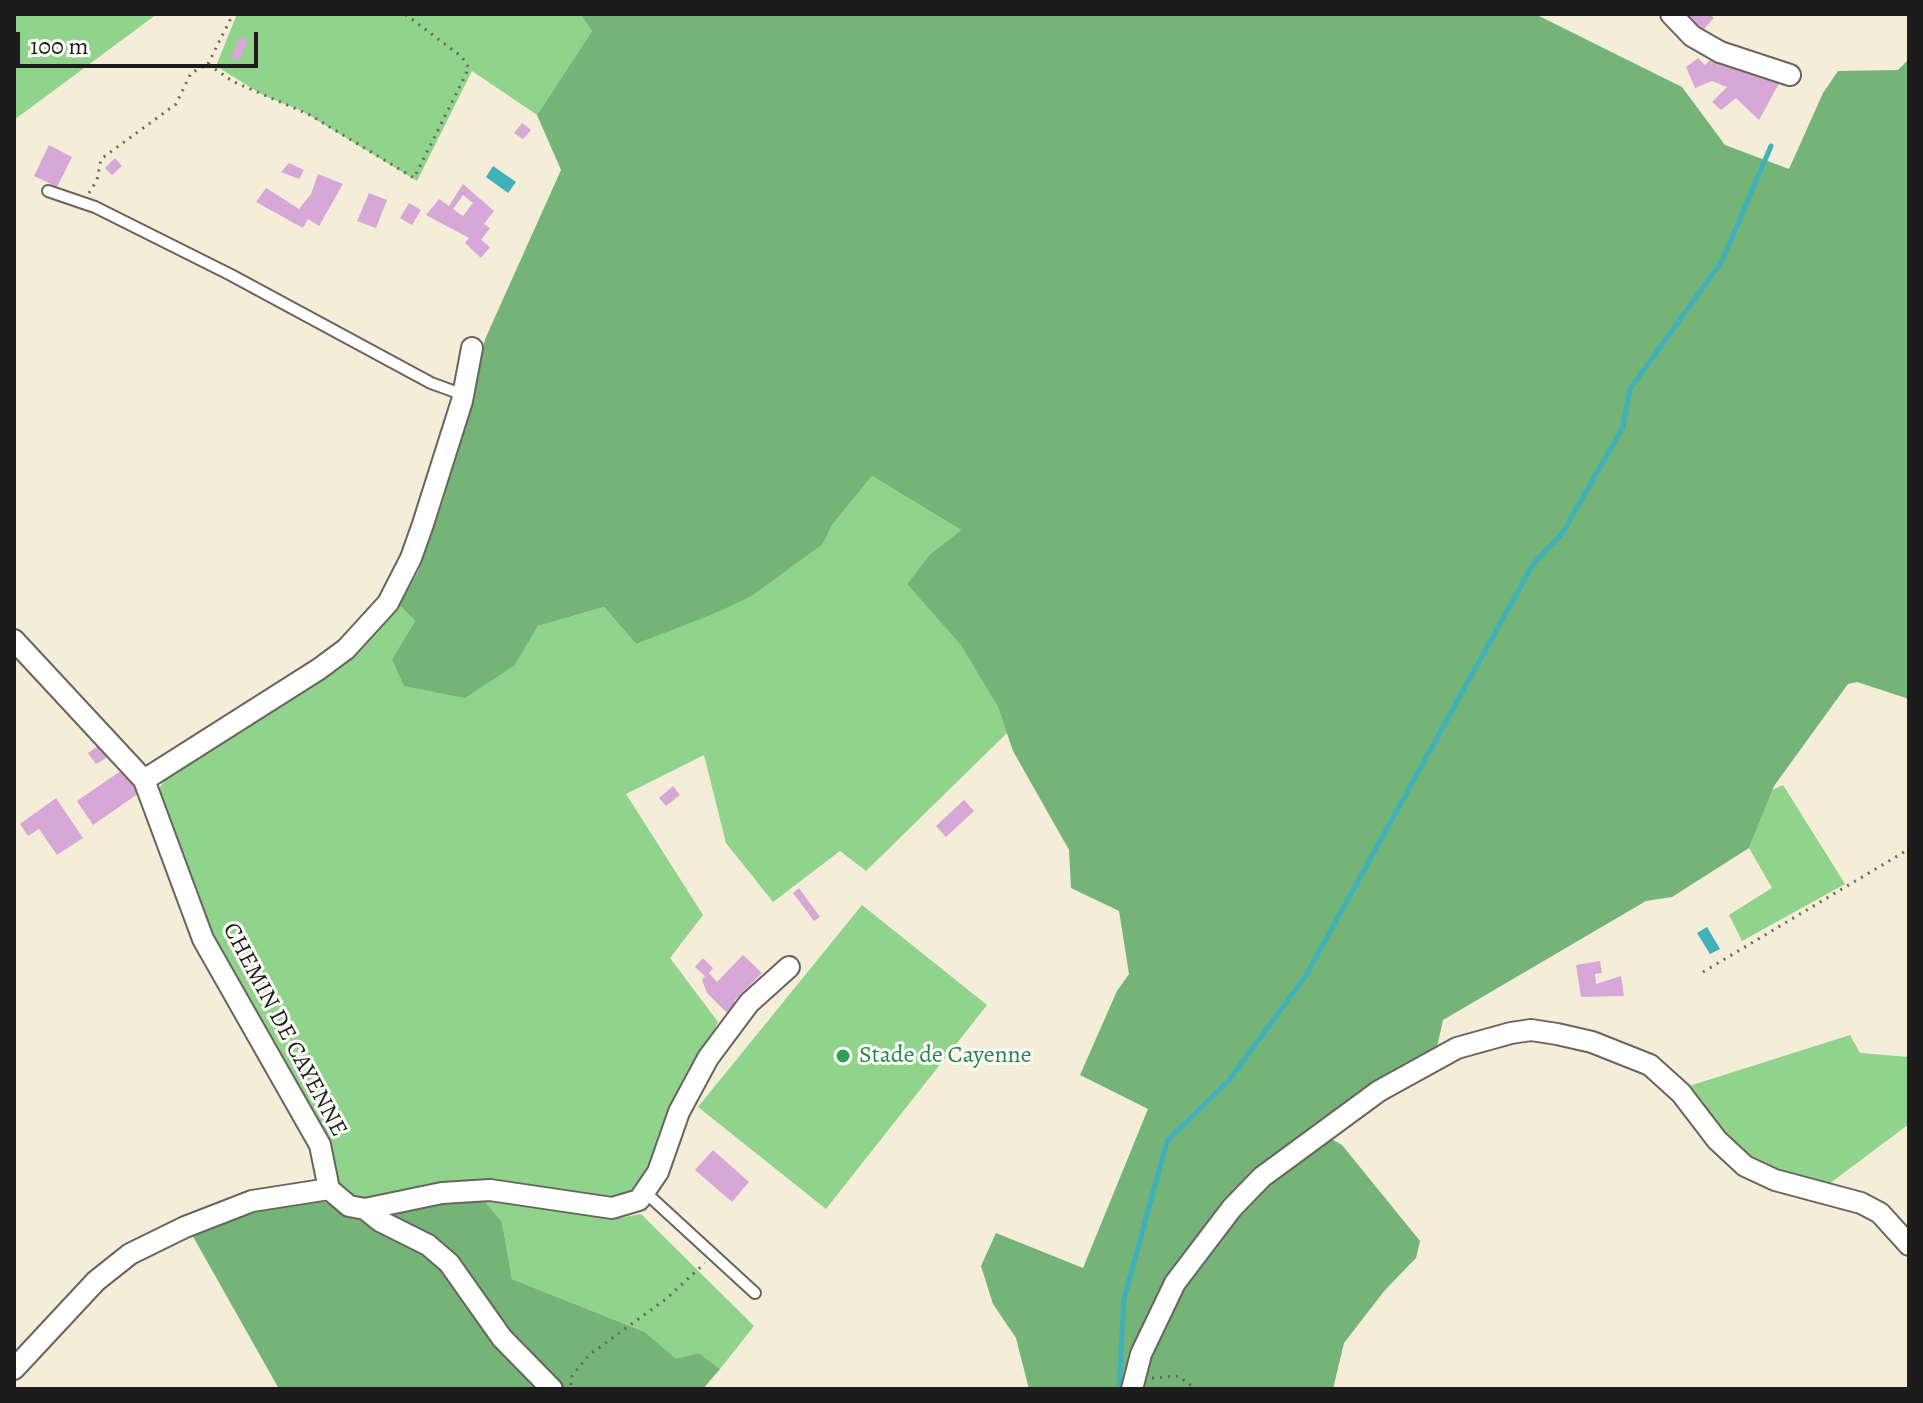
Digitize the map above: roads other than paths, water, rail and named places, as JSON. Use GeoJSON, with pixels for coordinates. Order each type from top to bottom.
{"type":"FeatureCollection","features":[{"type":"Feature","properties":{"kind":"street"},"geometry":{"type":"LineString","coordinates":[[1671,14],[1692,36],[1720,52],[1790,75]]}},
{"type":"Feature","properties":{"kind":"street"},"geometry":{"type":"LineString","coordinates":[[144,780],[280,696],[346,649],[388,603],[411,558],[464,395],[472,348]]}},
{"type":"Feature","properties":{"kind":"street","name":"CHEMIN DE CAYENNE"},"geometry":{"type":"LineString","coordinates":[[14,640],[144,780],[203,939],[320,1145],[329,1189]]}},
{"type":"Feature","properties":{"kind":"street"},"geometry":{"type":"LineString","coordinates":[[14,1369],[96,1281],[130,1254],[185,1227],[252,1201],[329,1189],[349,1206],[365,1209],[442,1193],[490,1190],[612,1208],[626,1206],[646,1193],[691,1086],[708,1058],[749,1003],[789,967]]}},
{"type":"Feature","properties":{"kind":"street"},"geometry":{"type":"LineString","coordinates":[[1134,1380],[1175,1283],[1232,1208],[1262,1177],[1379,1091],[1457,1048],[1511,1033],[1557,1034],[1592,1042],[1650,1065],[1675,1085],[1717,1140],[1745,1166],[1775,1180],[1861,1203],[1880,1213],[1909,1245]]}},
{"type":"Feature","properties":{"kind":"street"},"geometry":{"type":"LineString","coordinates":[[365,1209],[380,1221],[428,1245],[449,1263],[502,1338],[552,1389]]}},
{"type":"Feature","properties":{"kind":"lane"},"geometry":{"type":"LineString","coordinates":[[48,191],[82,203],[231,275],[431,383],[464,395]]}},
{"type":"Feature","properties":{"kind":"lane"},"geometry":{"type":"LineString","coordinates":[[646,1193],[755,1293]]}},
{"type":"Feature","properties":{"kind":"water"},"geometry":{"type":"Polygon","coordinates":[[[493,166],[516,182],[508,193],[486,177],[493,166]]]}},
{"type":"Feature","properties":{"kind":"water"},"geometry":{"type":"Polygon","coordinates":[[[1707,927],[1720,949],[1710,954],[1697,933],[1707,927]]]}},
{"type":"Feature","properties":{"kind":"waterway"},"geometry":{"type":"LineString","coordinates":[[1119,1389],[1124,1299],[1167,1141],[1229,1080],[1305,977],[1533,564],[1562,534],[1623,427],[1630,389],[1722,261],[1771,146]]}},
{"type":"Feature","properties":{"kind":"place","name":"Stade de Cayenne"},"geometry":{"type":"Point","coordinates":[843,1056]}}]}
